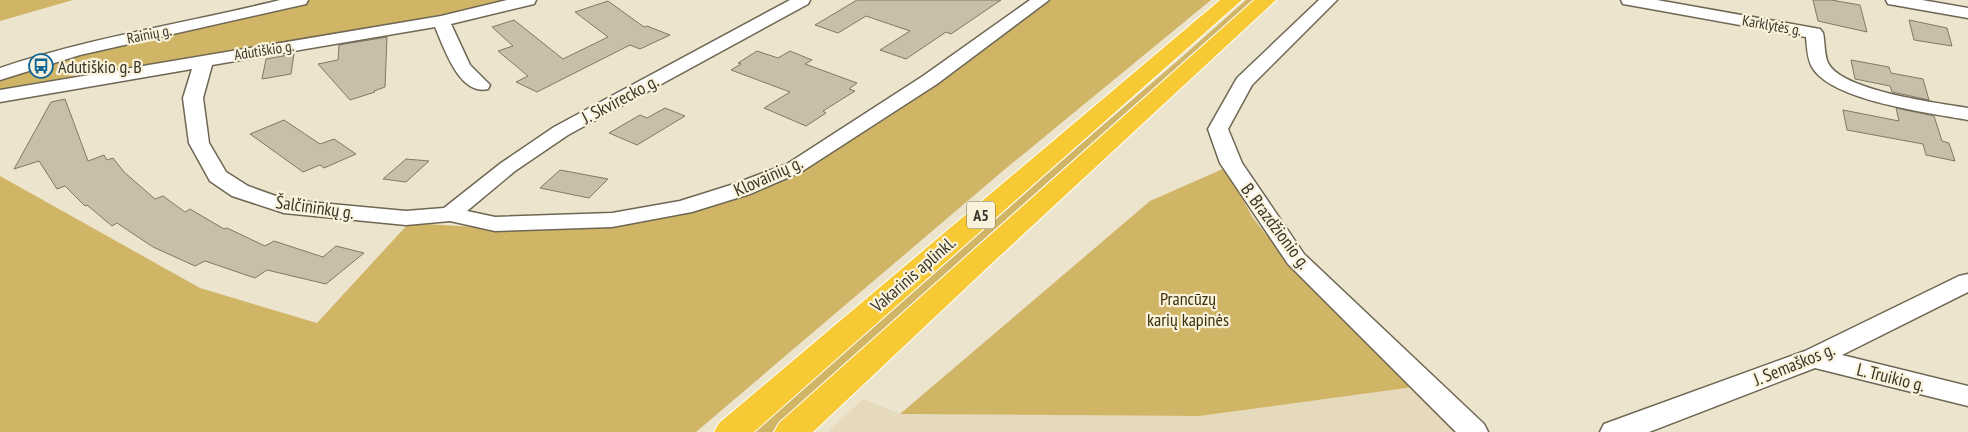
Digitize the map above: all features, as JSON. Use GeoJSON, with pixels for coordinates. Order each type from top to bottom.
{"type":"FeatureCollection","features":[{"type":"Feature","properties":{"kind":"highway","name":"Vakarinis aplinkl."},"geometry":{"type":"LineString","coordinates":[[731,432],[1232,0]]}},
{"type":"Feature","properties":{"kind":"highway","name":"Vakarinis aplinkl."},"geometry":{"type":"LineString","coordinates":[[791,432],[1266,0]]}},
{"type":"Feature","properties":{"kind":"street","name":"Rainių g."},"geometry":{"type":"LineString","coordinates":[[0,74],[101,44],[232,17],[300,0]]}},
{"type":"Feature","properties":{"kind":"street","name":"Adutiškio g."},"geometry":{"type":"LineString","coordinates":[[0,96],[441,21],[528,0]]}},
{"type":"Feature","properties":{"kind":"street","name":"J. Skvirecko g."},"geometry":{"type":"LineString","coordinates":[[450,214],[508,167],[562,130],[802,0]]}},
{"type":"Feature","properties":{"kind":"street","name":"Klovainių g."},"geometry":{"type":"LineString","coordinates":[[450,214],[495,224],[612,220],[684,207],[742,189],[794,168],[930,80],[1041,0]]}},
{"type":"Feature","properties":{"kind":"street","name":"B. Brazdžionio g."},"geometry":{"type":"LineString","coordinates":[[1329,0],[1244,82],[1218,129],[1231,164],[1296,259],[1474,432]]}},
{"type":"Feature","properties":{"kind":"street","name":"Karklytės g."},"geometry":{"type":"LineString","coordinates":[[1629,0],[1814,33],[1820,66],[1832,78],[1854,89],[1968,114]]}},
{"type":"Feature","properties":{"kind":"street"},"geometry":{"type":"LineString","coordinates":[[1894,0],[1968,13]]}},
{"type":"Feature","properties":{"kind":"street"},"geometry":{"type":"LineString","coordinates":[[441,21],[462,68],[481,85]]}},
{"type":"Feature","properties":{"kind":"street","name":"Šalčininkų g."},"geometry":{"type":"LineString","coordinates":[[204,60],[193,98],[199,143],[218,176],[240,191],[284,206],[406,218],[450,214]]}},
{"type":"Feature","properties":{"kind":"street","name":"J. Semaškos g."},"geometry":{"type":"LineString","coordinates":[[1614,432],[1632,427],[1814,358],[1968,282]]}},
{"type":"Feature","properties":{"kind":"street","name":"L. Truikio g."},"geometry":{"type":"LineString","coordinates":[[1814,358],[1968,396]]}},
{"type":"Feature","properties":{"kind":"shaded area"},"geometry":{"type":"Polygon","coordinates":[[[1414,387],[1457,432],[828,432],[863,399],[900,414],[1199,416],[1414,387]]]}},
{"type":"Feature","properties":{"kind":"green space"},"geometry":{"type":"Polygon","coordinates":[[[0,0],[73,0],[0,21],[0,0]]]}},
{"type":"Feature","properties":{"kind":"green space"},"geometry":{"type":"Polygon","coordinates":[[[308,0],[514,0],[442,17],[118,70],[91,68],[64,80],[0,91],[0,77],[42,62],[236,19],[308,0]]]}},
{"type":"Feature","properties":{"kind":"green space"},"geometry":{"type":"Polygon","coordinates":[[[1048,0],[1211,0],[1004,170],[696,432],[0,432],[0,176],[200,288],[317,323],[409,223],[544,231],[613,224],[794,172],[1048,0]]]}},
{"type":"Feature","properties":{"kind":"green space"},"geometry":{"type":"Polygon","coordinates":[[[1246,0],[1256,0],[1190,61],[994,231],[772,432],[754,432],[987,225],[1246,0]]]}},
{"type":"Feature","properties":{"kind":"green space","name":"Prancūzų karių kapinės"},"geometry":{"type":"Polygon","coordinates":[[[1225,168],[1253,218],[1293,269],[1414,387],[1199,416],[900,414],[1150,201],[1225,168]]]}},
{"type":"Feature","properties":{"kind":"building"},"geometry":{"type":"Polygon","coordinates":[[[857,0],[1001,0],[951,34],[946,32],[906,59],[880,50],[910,31],[866,16],[838,33],[815,25],[857,0]]]}},
{"type":"Feature","properties":{"kind":"building"},"geometry":{"type":"Polygon","coordinates":[[[1813,0],[1831,0],[1860,5],[1867,32],[1818,21],[1813,0]]]}},
{"type":"Feature","properties":{"kind":"building"},"geometry":{"type":"Polygon","coordinates":[[[608,1],[644,27],[647,26],[670,35],[640,49],[630,45],[537,92],[516,82],[528,76],[498,51],[513,46],[492,27],[514,20],[563,59],[608,37],[575,12],[608,1]]]}},
{"type":"Feature","properties":{"kind":"building"},"geometry":{"type":"Polygon","coordinates":[[[1909,20],[1947,28],[1952,46],[1914,40],[1909,20]]]}},
{"type":"Feature","properties":{"kind":"building"},"geometry":{"type":"Polygon","coordinates":[[[387,37],[385,87],[375,92],[350,100],[318,64],[338,60],[339,45],[387,37]]]}},
{"type":"Feature","properties":{"kind":"building"},"geometry":{"type":"Polygon","coordinates":[[[757,51],[778,58],[790,51],[812,60],[805,64],[857,83],[849,89],[855,91],[823,111],[826,113],[806,126],[764,108],[790,92],[731,70],[741,64],[738,63],[757,51]]]}},
{"type":"Feature","properties":{"kind":"building"},"geometry":{"type":"Polygon","coordinates":[[[294,54],[291,74],[262,79],[266,59],[294,54]]]}},
{"type":"Feature","properties":{"kind":"building"},"geometry":{"type":"Polygon","coordinates":[[[1851,60],[1889,67],[1891,73],[1923,79],[1929,100],[1892,92],[1890,86],[1855,79],[1851,60]]]}},
{"type":"Feature","properties":{"kind":"building"},"geometry":{"type":"Polygon","coordinates":[[[65,99],[88,161],[104,155],[107,160],[113,158],[124,172],[155,199],[163,196],[185,212],[190,209],[224,229],[227,228],[265,246],[274,241],[323,257],[336,246],[364,253],[326,284],[267,270],[255,278],[205,261],[195,266],[153,247],[117,223],[112,226],[87,205],[85,206],[65,186],[57,189],[39,161],[14,169],[51,102],[65,99]]]}},
{"type":"Feature","properties":{"kind":"building"},"geometry":{"type":"Polygon","coordinates":[[[665,108],[685,116],[637,145],[609,133],[640,115],[647,118],[665,108]]]}},
{"type":"Feature","properties":{"kind":"building"},"geometry":{"type":"Polygon","coordinates":[[[1896,108],[1934,116],[1942,141],[1949,143],[1955,161],[1926,155],[1923,144],[1847,130],[1843,110],[1899,121],[1896,108]]]}},
{"type":"Feature","properties":{"kind":"building"},"geometry":{"type":"Polygon","coordinates":[[[284,120],[320,144],[334,139],[356,154],[324,168],[320,165],[303,172],[250,134],[284,120]]]}},
{"type":"Feature","properties":{"kind":"building"},"geometry":{"type":"Polygon","coordinates":[[[406,159],[429,161],[406,182],[383,179],[406,159]]]}},
{"type":"Feature","properties":{"kind":"building"},"geometry":{"type":"Polygon","coordinates":[[[560,170],[608,179],[589,198],[540,188],[560,170]]]}},
{"type":"Feature","properties":{"kind":"place","name":"Adutiškio g. B"},"geometry":{"type":"Point","coordinates":[41,66]}}]}
